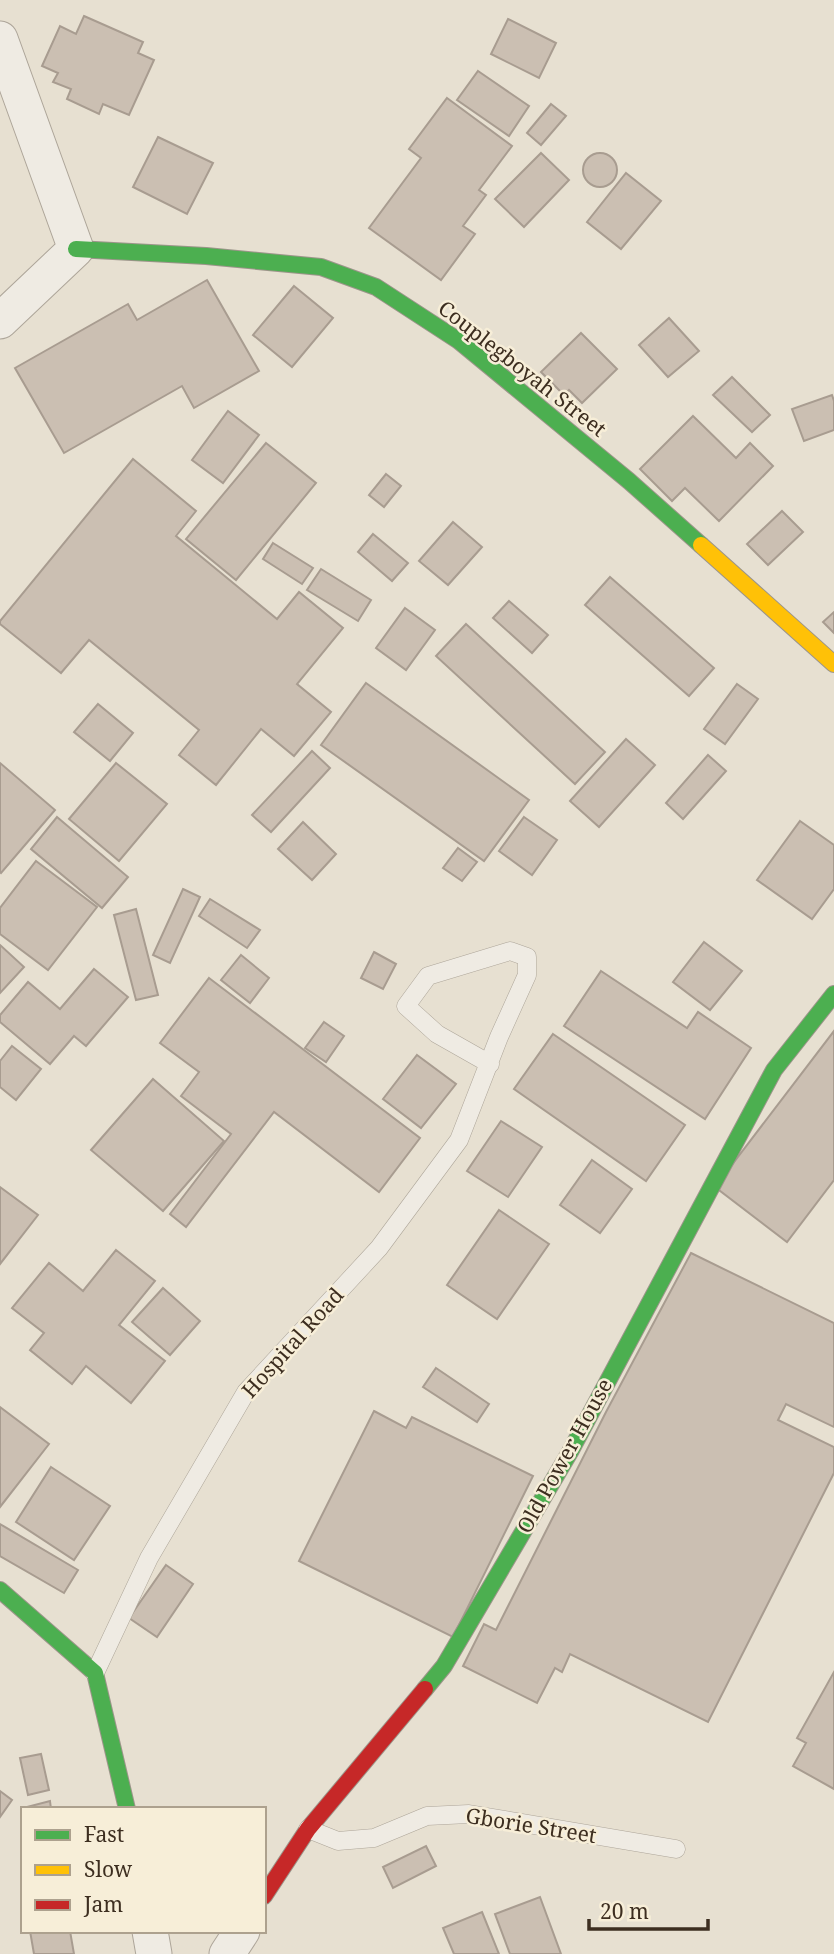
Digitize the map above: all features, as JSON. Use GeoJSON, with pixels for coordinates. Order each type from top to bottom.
{"type":"FeatureCollection","features":[{"type":"Feature","properties":{"kind":"street"},"geometry":{"type":"LineString","coordinates":[[0,39],[76,249],[0,321]]}},
{"type":"Feature","properties":{"kind":"street","name":"Couplegboyah Street"},"geometry":{"type":"LineString","coordinates":[[76,249],[206,256],[321,267],[376,287],[458,341],[629,481],[834,664]]}},
{"type":"Feature","properties":{"kind":"street","name":"Old Power House"},"geometry":{"type":"LineString","coordinates":[[266,1893],[308,1829],[444,1666],[570,1452],[774,1070],[834,994]]}},
{"type":"Feature","properties":{"kind":"street"},"geometry":{"type":"LineString","coordinates":[[0,1590],[95,1673],[127,1807]]}},
{"type":"Feature","properties":{"kind":"street"},"geometry":{"type":"LineString","coordinates":[[150,1933],[154,1954]]}},
{"type":"Feature","properties":{"kind":"street"},"geometry":{"type":"LineString","coordinates":[[227,1954],[241,1933]]}},
{"type":"Feature","properties":{"kind":"lane","name":"Hospital Road"},"geometry":{"type":"LineString","coordinates":[[95,1673],[149,1558],[246,1392],[379,1248],[459,1140],[527,975],[527,957],[510,951],[428,976],[406,1006],[437,1034],[489,1064]]}},
{"type":"Feature","properties":{"kind":"lane","name":"Gborie Street"},"geometry":{"type":"LineString","coordinates":[[308,1829],[338,1841],[374,1838],[427,1816],[469,1814],[676,1849]]}},
{"type":"Feature","properties":{"kind":"building"},"geometry":{"type":"Polygon","coordinates":[[[84,16],[143,42],[138,53],[154,60],[129,115],[103,104],[99,114],[67,99],[71,89],[53,82],[58,73],[42,66],[60,26],[76,34],[84,16]]]}},
{"type":"Feature","properties":{"kind":"building"},"geometry":{"type":"Polygon","coordinates":[[[508,19],[556,43],[539,78],[491,54],[508,19]]]}},
{"type":"Feature","properties":{"kind":"building"},"geometry":{"type":"Polygon","coordinates":[[[478,71],[529,106],[509,136],[457,100],[478,71]]]}},
{"type":"Feature","properties":{"kind":"building"},"geometry":{"type":"Polygon","coordinates":[[[447,98],[512,146],[479,190],[486,195],[463,226],[475,234],[441,280],[369,228],[421,158],[409,149],[447,98]]]}},
{"type":"Feature","properties":{"kind":"building"},"geometry":{"type":"Polygon","coordinates":[[[551,104],[566,116],[541,145],[527,133],[551,104]]]}},
{"type":"Feature","properties":{"kind":"building"},"geometry":{"type":"Polygon","coordinates":[[[158,137],[213,163],[187,214],[133,187],[158,137]]]}},
{"type":"Feature","properties":{"kind":"building"},"geometry":{"type":"Polygon","coordinates":[[[541,153],[569,180],[524,227],[495,199],[541,153]]]}},
{"type":"Feature","properties":{"kind":"building"},"geometry":{"type":"Polygon","coordinates":[[[600,153],[612,158],[617,170],[612,182],[600,187],[588,182],[583,170],[588,158],[600,153]]]}},
{"type":"Feature","properties":{"kind":"building"},"geometry":{"type":"Polygon","coordinates":[[[626,173],[661,201],[621,249],[587,222],[626,173]]]}},
{"type":"Feature","properties":{"kind":"building"},"geometry":{"type":"Polygon","coordinates":[[[207,280],[259,371],[194,408],[182,386],[64,453],[15,368],[128,304],[137,320],[207,280]]]}},
{"type":"Feature","properties":{"kind":"building"},"geometry":{"type":"Polygon","coordinates":[[[294,286],[333,318],[292,367],[253,335],[294,286]]]}},
{"type":"Feature","properties":{"kind":"building"},"geometry":{"type":"Polygon","coordinates":[[[669,318],[699,351],[668,377],[639,345],[669,318]]]}},
{"type":"Feature","properties":{"kind":"building"},"geometry":{"type":"Polygon","coordinates":[[[581,333],[617,369],[582,403],[569,390],[564,395],[541,372],[581,333]]]}},
{"type":"Feature","properties":{"kind":"building"},"geometry":{"type":"Polygon","coordinates":[[[732,377],[770,415],[752,432],[713,395],[732,377]]]}},
{"type":"Feature","properties":{"kind":"building"},"geometry":{"type":"Polygon","coordinates":[[[832,395],[834,430],[804,441],[792,409],[832,395]]]}},
{"type":"Feature","properties":{"kind":"building"},"geometry":{"type":"Polygon","coordinates":[[[228,411],[259,435],[223,483],[192,460],[228,411]]]}},
{"type":"Feature","properties":{"kind":"building"},"geometry":{"type":"Polygon","coordinates":[[[693,416],[736,458],[750,443],[773,466],[719,521],[685,488],[672,501],[640,469],[693,416]]]}},
{"type":"Feature","properties":{"kind":"building"},"geometry":{"type":"Polygon","coordinates":[[[266,443],[316,483],[236,580],[186,539],[266,443]]]}},
{"type":"Feature","properties":{"kind":"building"},"geometry":{"type":"Polygon","coordinates":[[[133,459],[196,511],[176,536],[277,619],[299,592],[343,628],[297,684],[331,712],[294,756],[261,729],[216,785],[179,755],[199,730],[89,640],[61,673],[0,624],[133,459]]]}},
{"type":"Feature","properties":{"kind":"building"},"geometry":{"type":"Polygon","coordinates":[[[386,474],[401,486],[384,507],[369,495],[386,474]]]}},
{"type":"Feature","properties":{"kind":"building"},"geometry":{"type":"Polygon","coordinates":[[[782,511],[803,532],[768,565],[747,544],[782,511]]]}},
{"type":"Feature","properties":{"kind":"building"},"geometry":{"type":"Polygon","coordinates":[[[453,522],[482,547],[448,585],[419,561],[453,522]]]}},
{"type":"Feature","properties":{"kind":"building"},"geometry":{"type":"Polygon","coordinates":[[[373,534],[408,563],[392,581],[358,552],[373,534]]]}},
{"type":"Feature","properties":{"kind":"building"},"geometry":{"type":"Polygon","coordinates":[[[273,543],[313,568],[302,584],[263,559],[273,543]]]}},
{"type":"Feature","properties":{"kind":"building"},"geometry":{"type":"Polygon","coordinates":[[[321,569],[371,600],[358,621],[307,590],[321,569]]]}},
{"type":"Feature","properties":{"kind":"building"},"geometry":{"type":"Polygon","coordinates":[[[610,577],[714,668],[689,696],[585,605],[610,577]]]}},
{"type":"Feature","properties":{"kind":"building"},"geometry":{"type":"Polygon","coordinates":[[[509,601],[548,635],[532,653],[493,618],[509,601]]]}},
{"type":"Feature","properties":{"kind":"building"},"geometry":{"type":"Polygon","coordinates":[[[405,608],[435,630],[406,670],[376,648],[405,608]]]}},
{"type":"Feature","properties":{"kind":"building"},"geometry":{"type":"Polygon","coordinates":[[[834,612],[834,633],[823,622],[834,612]]]}},
{"type":"Feature","properties":{"kind":"building"},"geometry":{"type":"Polygon","coordinates":[[[466,624],[605,752],[575,784],[436,656],[466,624]]]}},
{"type":"Feature","properties":{"kind":"building"},"geometry":{"type":"Polygon","coordinates":[[[366,683],[529,800],[484,861],[321,745],[366,683]]]}},
{"type":"Feature","properties":{"kind":"building"},"geometry":{"type":"Polygon","coordinates":[[[737,684],[758,699],[725,744],[704,729],[737,684]]]}},
{"type":"Feature","properties":{"kind":"building"},"geometry":{"type":"Polygon","coordinates":[[[98,704],[133,733],[110,761],[74,732],[98,704]]]}},
{"type":"Feature","properties":{"kind":"building"},"geometry":{"type":"Polygon","coordinates":[[[626,739],[655,765],[599,827],[570,801],[626,739]]]}},
{"type":"Feature","properties":{"kind":"building"},"geometry":{"type":"Polygon","coordinates":[[[312,751],[330,768],[271,832],[252,815],[312,751]]]}},
{"type":"Feature","properties":{"kind":"building"},"geometry":{"type":"Polygon","coordinates":[[[708,755],[726,771],[683,819],[666,803],[708,755]]]}},
{"type":"Feature","properties":{"kind":"building"},"geometry":{"type":"Polygon","coordinates":[[[0,763],[55,810],[1,873],[0,872],[0,763]]]}},
{"type":"Feature","properties":{"kind":"building"},"geometry":{"type":"Polygon","coordinates":[[[116,763],[167,804],[119,861],[69,819],[116,763]]]}},
{"type":"Feature","properties":{"kind":"building"},"geometry":{"type":"Polygon","coordinates":[[[57,817],[128,877],[102,908],[31,849],[57,817]]]}},
{"type":"Feature","properties":{"kind":"building"},"geometry":{"type":"Polygon","coordinates":[[[524,817],[557,840],[532,875],[499,851],[524,817]]]}},
{"type":"Feature","properties":{"kind":"building"},"geometry":{"type":"Polygon","coordinates":[[[800,821],[834,845],[834,889],[812,919],[757,880],[800,821]]]}},
{"type":"Feature","properties":{"kind":"building"},"geometry":{"type":"Polygon","coordinates":[[[303,822],[336,854],[312,880],[278,849],[303,822]]]}},
{"type":"Feature","properties":{"kind":"building"},"geometry":{"type":"Polygon","coordinates":[[[458,848],[477,862],[462,881],[443,868],[458,848]]]}},
{"type":"Feature","properties":{"kind":"building"},"geometry":{"type":"Polygon","coordinates":[[[36,861],[97,907],[48,970],[0,934],[0,908],[36,861]]]}},
{"type":"Feature","properties":{"kind":"building"},"geometry":{"type":"Polygon","coordinates":[[[183,889],[200,897],[170,963],[153,955],[183,889]]]}},
{"type":"Feature","properties":{"kind":"building"},"geometry":{"type":"Polygon","coordinates":[[[210,899],[260,930],[247,948],[199,916],[210,899]]]}},
{"type":"Feature","properties":{"kind":"building"},"geometry":{"type":"Polygon","coordinates":[[[136,909],[158,995],[136,1000],[114,915],[136,909]]]}},
{"type":"Feature","properties":{"kind":"building"},"geometry":{"type":"Polygon","coordinates":[[[704,942],[742,971],[710,1010],[673,982],[704,942]]]}},
{"type":"Feature","properties":{"kind":"building"},"geometry":{"type":"Polygon","coordinates":[[[0,945],[24,967],[0,993],[0,945]]]}},
{"type":"Feature","properties":{"kind":"building"},"geometry":{"type":"Polygon","coordinates":[[[374,952],[396,964],[383,989],[361,978],[374,952]]]}},
{"type":"Feature","properties":{"kind":"building"},"geometry":{"type":"Polygon","coordinates":[[[241,955],[269,978],[250,1003],[221,980],[241,955]]]}},
{"type":"Feature","properties":{"kind":"building"},"geometry":{"type":"Polygon","coordinates":[[[94,969],[128,997],[86,1046],[74,1036],[50,1064],[0,1022],[0,1015],[28,982],[60,1009],[94,969]]]}},
{"type":"Feature","properties":{"kind":"building"},"geometry":{"type":"Polygon","coordinates":[[[601,971],[687,1028],[698,1012],[751,1048],[705,1119],[564,1026],[601,971]]]}},
{"type":"Feature","properties":{"kind":"building"},"geometry":{"type":"Polygon","coordinates":[[[209,978],[420,1138],[379,1192],[274,1112],[186,1227],[170,1214],[231,1134],[181,1096],[199,1072],[160,1043],[209,978]]]}},
{"type":"Feature","properties":{"kind":"building"},"geometry":{"type":"Polygon","coordinates":[[[324,1022],[344,1036],[326,1062],[305,1048],[324,1022]]]}},
{"type":"Feature","properties":{"kind":"building"},"geometry":{"type":"Polygon","coordinates":[[[834,1031],[834,1180],[787,1242],[715,1187],[834,1031]]]}},
{"type":"Feature","properties":{"kind":"building"},"geometry":{"type":"Polygon","coordinates":[[[553,1034],[685,1125],[646,1181],[514,1089],[553,1034]]]}},
{"type":"Feature","properties":{"kind":"building"},"geometry":{"type":"Polygon","coordinates":[[[12,1046],[41,1069],[16,1100],[0,1087],[0,1061],[12,1046]]]}},
{"type":"Feature","properties":{"kind":"building"},"geometry":{"type":"Polygon","coordinates":[[[417,1055],[456,1084],[421,1128],[383,1099],[417,1055]]]}},
{"type":"Feature","properties":{"kind":"building"},"geometry":{"type":"Polygon","coordinates":[[[153,1079],[224,1141],[163,1211],[91,1150],[153,1079]]]}},
{"type":"Feature","properties":{"kind":"building"},"geometry":{"type":"Polygon","coordinates":[[[501,1121],[542,1147],[508,1197],[467,1171],[501,1121]]]}},
{"type":"Feature","properties":{"kind":"building"},"geometry":{"type":"Polygon","coordinates":[[[592,1160],[632,1189],[600,1233],[560,1205],[592,1160]]]}},
{"type":"Feature","properties":{"kind":"building"},"geometry":{"type":"Polygon","coordinates":[[[0,1187],[38,1215],[0,1264],[0,1187]]]}},
{"type":"Feature","properties":{"kind":"building"},"geometry":{"type":"Polygon","coordinates":[[[499,1210],[549,1244],[497,1319],[447,1285],[499,1210]]]}},
{"type":"Feature","properties":{"kind":"building"},"geometry":{"type":"Polygon","coordinates":[[[116,1250],[155,1281],[119,1325],[165,1361],[131,1403],[86,1366],[72,1384],[30,1350],[44,1333],[12,1308],[49,1263],[83,1291],[116,1250]]]}},
{"type":"Feature","properties":{"kind":"building"},"geometry":{"type":"Polygon","coordinates":[[[691,1253],[834,1323],[834,1427],[786,1404],[778,1420],[834,1447],[834,1473],[708,1722],[570,1654],[562,1672],[555,1668],[537,1703],[463,1666],[484,1624],[496,1630],[606,1412],[691,1253]]]}},
{"type":"Feature","properties":{"kind":"building"},"geometry":{"type":"Polygon","coordinates":[[[163,1288],[200,1321],[170,1355],[132,1322],[163,1288]]]}},
{"type":"Feature","properties":{"kind":"building"},"geometry":{"type":"Polygon","coordinates":[[[436,1368],[489,1404],[477,1422],[423,1387],[436,1368]]]}},
{"type":"Feature","properties":{"kind":"building"},"geometry":{"type":"Polygon","coordinates":[[[0,1407],[49,1444],[0,1507],[0,1407]]]}},
{"type":"Feature","properties":{"kind":"building"},"geometry":{"type":"Polygon","coordinates":[[[374,1411],[406,1428],[412,1417],[533,1476],[453,1637],[299,1561],[374,1411]]]}},
{"type":"Feature","properties":{"kind":"building"},"geometry":{"type":"Polygon","coordinates":[[[51,1467],[110,1506],[74,1560],[16,1522],[51,1467]]]}},
{"type":"Feature","properties":{"kind":"building"},"geometry":{"type":"Polygon","coordinates":[[[0,1524],[78,1570],[64,1593],[0,1556],[0,1524]]]}},
{"type":"Feature","properties":{"kind":"building"},"geometry":{"type":"Polygon","coordinates":[[[166,1565],[193,1584],[157,1637],[129,1618],[166,1565]]]}},
{"type":"Feature","properties":{"kind":"building"},"geometry":{"type":"Polygon","coordinates":[[[834,1672],[834,1789],[793,1766],[806,1743],[797,1738],[834,1672]]]}},
{"type":"Feature","properties":{"kind":"building"},"geometry":{"type":"Polygon","coordinates":[[[41,1754],[49,1790],[28,1795],[20,1758],[41,1754]]]}},
{"type":"Feature","properties":{"kind":"building"},"geometry":{"type":"Polygon","coordinates":[[[0,1791],[12,1800],[0,1817],[0,1791]]]}},
{"type":"Feature","properties":{"kind":"building"},"geometry":{"type":"Polygon","coordinates":[[[50,1801],[51,1807],[27,1807],[50,1801]]]}},
{"type":"Feature","properties":{"kind":"building"},"geometry":{"type":"Polygon","coordinates":[[[426,1846],[436,1866],[393,1888],[383,1867],[426,1846]]]}},
{"type":"Feature","properties":{"kind":"building"},"geometry":{"type":"Polygon","coordinates":[[[540,1897],[561,1954],[510,1954],[495,1914],[540,1897]]]}},
{"type":"Feature","properties":{"kind":"building"},"geometry":{"type":"Polygon","coordinates":[[[482,1912],[499,1954],[454,1954],[443,1928],[482,1912]]]}},
{"type":"Feature","properties":{"kind":"building"},"geometry":{"type":"Polygon","coordinates":[[[30,1933],[70,1933],[74,1954],[34,1954],[30,1933]]]}},
{"type":"Feature","properties":{"kind":"traffic: fast"},"geometry":{"type":"LineString","coordinates":[[76,249],[206,256],[321,267],[376,287],[459,341],[629,481],[701,545]]}},
{"type":"Feature","properties":{"kind":"traffic: fast"},"geometry":{"type":"LineString","coordinates":[[425,1689],[444,1666],[570,1452],[774,1070],[834,994]]}},
{"type":"Feature","properties":{"kind":"traffic: fast"},"geometry":{"type":"LineString","coordinates":[[0,1590],[95,1673],[127,1807]]}},
{"type":"Feature","properties":{"kind":"traffic: slow"},"geometry":{"type":"LineString","coordinates":[[701,545],[834,664]]}},
{"type":"Feature","properties":{"kind":"traffic: jam"},"geometry":{"type":"LineString","coordinates":[[266,1893],[308,1829],[425,1689]]}}]}
